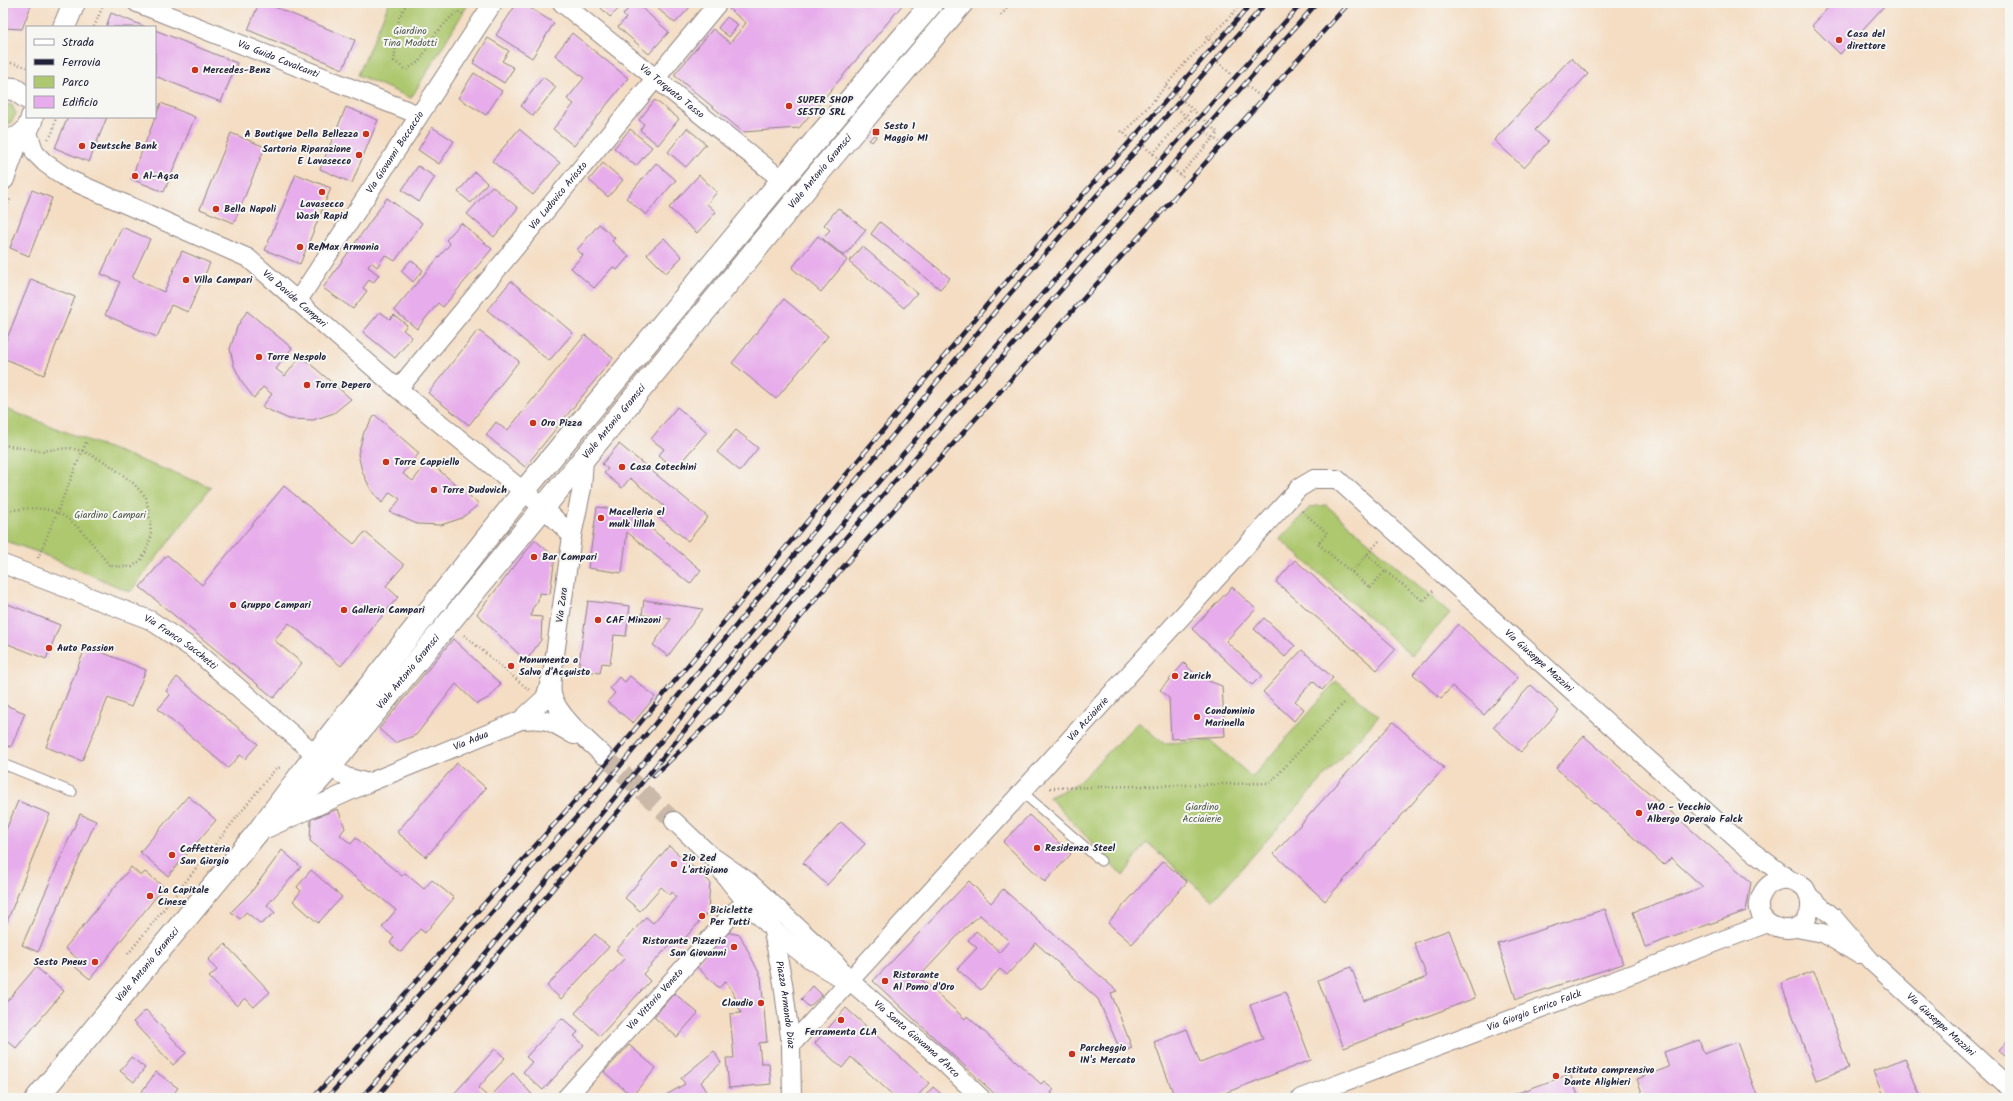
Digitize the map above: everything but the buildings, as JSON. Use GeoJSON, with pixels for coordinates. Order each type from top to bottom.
{"type":"FeatureCollection","features":[{"type":"Feature","properties":{"kind":"main road"},"geometry":{"type":"LineString","coordinates":[[64,26],[74,3]]}},
{"type":"Feature","properties":{"kind":"main road","name":"Viale Antonio Gramsci"},"geometry":{"type":"LineString","coordinates":[[37,1098],[257,832],[316,783],[323,761],[524,491],[782,180],[932,3]]}},
{"type":"Feature","properties":{"kind":"main road","name":"Viale Antonio Gramsci"},"geometry":{"type":"LineString","coordinates":[[323,761],[450,623],[817,175],[962,3]]}},
{"type":"Feature","properties":{"kind":"main road"},"geometry":{"type":"LineString","coordinates":[[3,179],[20,131]]}},
{"type":"Feature","properties":{"kind":"street","name":"Via Guido Cavalcanti"},"geometry":{"type":"LineString","coordinates":[[137,3],[420,115]]}},
{"type":"Feature","properties":{"kind":"street","name":"Via Giovanni Boccaccio"},"geometry":{"type":"LineString","coordinates":[[297,302],[493,3]]}},
{"type":"Feature","properties":{"kind":"street","name":"Via Torquato Tasso"},"geometry":{"type":"LineString","coordinates":[[562,3],[782,180]]}},
{"type":"Feature","properties":{"kind":"street","name":"Via Ludovico Ariosto"},"geometry":{"type":"LineString","coordinates":[[398,389],[656,80],[718,3]]}},
{"type":"Feature","properties":{"kind":"street","name":"Via Davide Campari"},"geometry":{"type":"LineString","coordinates":[[20,131],[44,163],[68,179],[248,258],[398,389],[544,508]]}},
{"type":"Feature","properties":{"kind":"street","name":"Via Zara"},"geometry":{"type":"LineString","coordinates":[[552,675],[572,536],[582,488],[584,460]]}},
{"type":"Feature","properties":{"kind":"street","name":"Via Acciaierie"},"geometry":{"type":"LineString","coordinates":[[850,981],[1288,499],[1299,488],[1314,479],[1337,479]]}},
{"type":"Feature","properties":{"kind":"street","name":"Via Giuseppe Mazzini"},"geometry":{"type":"LineString","coordinates":[[1337,479],[1741,843],[1790,880],[1801,886],[1809,896],[1833,917],[1871,961],[2010,1088]]}},
{"type":"Feature","properties":{"kind":"street"},"geometry":{"type":"LineString","coordinates":[[544,508],[572,536]]}},
{"type":"Feature","properties":{"kind":"street","name":"Via Franco Sacchetti"},"geometry":{"type":"LineString","coordinates":[[3,564],[150,620],[196,651],[323,761]]}},
{"type":"Feature","properties":{"kind":"street"},"geometry":{"type":"LineString","coordinates":[[552,675],[552,694],[557,707],[603,755]]}},
{"type":"Feature","properties":{"kind":"street","name":"Via Adua"},"geometry":{"type":"LineString","coordinates":[[257,832],[368,782],[521,720],[545,698],[552,675]]}},
{"type":"Feature","properties":{"kind":"street"},"geometry":{"type":"LineString","coordinates":[[521,720],[547,720],[558,724],[588,741]]}},
{"type":"Feature","properties":{"kind":"street"},"geometry":{"type":"LineString","coordinates":[[323,761],[346,777],[368,782]]}},
{"type":"Feature","properties":{"kind":"street"},"geometry":{"type":"LineString","coordinates":[[674,822],[710,855],[749,882],[835,962],[850,981]]}},
{"type":"Feature","properties":{"kind":"street","name":"Via Giuseppe Mazzini"},"geometry":{"type":"LineString","coordinates":[[1741,843],[1767,887]]}},
{"type":"Feature","properties":{"kind":"street"},"geometry":{"type":"LineString","coordinates":[[710,855],[746,902],[752,900],[761,903],[786,927],[791,930],[801,929]]}},
{"type":"Feature","properties":{"kind":"street"},"geometry":{"type":"LineString","coordinates":[[1768,923],[1762,913],[1760,901],[1767,887],[1782,880],[1790,880]]}},
{"type":"Feature","properties":{"kind":"street"},"geometry":{"type":"LineString","coordinates":[[1796,928],[1802,924],[1810,911],[1809,896]]}},
{"type":"Feature","properties":{"kind":"street","name":"Piazza Armando Diaz"},"geometry":{"type":"LineString","coordinates":[[746,902],[772,927],[815,964],[828,972],[850,981],[792,1044]]}},
{"type":"Feature","properties":{"kind":"street","name":"Via Vittorio Veneto"},"geometry":{"type":"LineString","coordinates":[[566,1098],[716,930],[746,902]]}},
{"type":"Feature","properties":{"kind":"street","name":"Via Giuseppe Mazzini"},"geometry":{"type":"LineString","coordinates":[[1768,923],[1781,930],[1796,928],[1823,933],[1871,961]]}},
{"type":"Feature","properties":{"kind":"street","name":"Via Giorgio Enrico Falck"},"geometry":{"type":"LineString","coordinates":[[1301,1098],[1768,923]]}},
{"type":"Feature","properties":{"kind":"street","name":"Piazza Armando Diaz"},"geometry":{"type":"LineString","coordinates":[[772,927],[783,983],[792,1044]]}},
{"type":"Feature","properties":{"kind":"street","name":"Via Santa Giovanna d'Arco"},"geometry":{"type":"LineString","coordinates":[[850,981],[934,1053],[981,1098]]}},
{"type":"Feature","properties":{"kind":"street"},"geometry":{"type":"LineString","coordinates":[[792,1044],[792,1098]]}},
{"type":"Feature","properties":{"kind":"lane"},"geometry":{"type":"LineString","coordinates":[[3,764],[72,792]]}},
{"type":"Feature","properties":{"kind":"lane"},"geometry":{"type":"LineString","coordinates":[[1022,792],[1101,861]]}},
{"type":"Feature","properties":{"kind":"path"},"geometry":{"type":"LineString","coordinates":[[94,26],[104,3]]}},
{"type":"Feature","properties":{"kind":"path"},"geometry":{"type":"LineString","coordinates":[[407,3],[399,18],[394,61],[406,70],[420,60],[435,34],[457,11],[480,22]]}},
{"type":"Feature","properties":{"kind":"path"},"geometry":{"type":"LineString","coordinates":[[1001,15],[1012,3]]}},
{"type":"Feature","properties":{"kind":"path"},"geometry":{"type":"LineString","coordinates":[[1128,137],[1122,132],[1154,100],[1207,38],[1243,3]]}},
{"type":"Feature","properties":{"kind":"path"},"geometry":{"type":"LineString","coordinates":[[1207,38],[1213,43]]}},
{"type":"Feature","properties":{"kind":"path"},"geometry":{"type":"LineString","coordinates":[[1218,62],[1232,75]]}},
{"type":"Feature","properties":{"kind":"path"},"geometry":{"type":"LineString","coordinates":[[3,63],[12,63],[26,67]]}},
{"type":"Feature","properties":{"kind":"path"},"geometry":{"type":"LineString","coordinates":[[1166,85],[1218,132],[1180,175]]}},
{"type":"Feature","properties":{"kind":"path"},"geometry":{"type":"LineString","coordinates":[[1247,86],[1260,96]]}},
{"type":"Feature","properties":{"kind":"path"},"geometry":{"type":"LineString","coordinates":[[1177,108],[1191,120]]}},
{"type":"Feature","properties":{"kind":"path"},"geometry":{"type":"LineString","coordinates":[[1153,154],[1192,109]]}},
{"type":"Feature","properties":{"kind":"path"},"geometry":{"type":"LineString","coordinates":[[1206,132],[1218,142]]}},
{"type":"Feature","properties":{"kind":"path"},"geometry":{"type":"LineString","coordinates":[[1144,146],[1158,158]]}},
{"type":"Feature","properties":{"kind":"path"},"geometry":{"type":"LineString","coordinates":[[1173,169],[1185,179]]}},
{"type":"Feature","properties":{"kind":"path"},"geometry":{"type":"LineString","coordinates":[[32,576],[87,440]]}},
{"type":"Feature","properties":{"kind":"path"},"geometry":{"type":"LineString","coordinates":[[3,445],[41,451],[69,448],[83,451],[107,463],[132,482],[146,497],[151,537],[141,560],[132,566],[110,566],[83,532],[71,521],[57,512],[44,509],[3,511]]}},
{"type":"Feature","properties":{"kind":"path"},"geometry":{"type":"LineString","coordinates":[[1288,499],[1327,533],[1318,544],[1370,588],[1385,571]]}},
{"type":"Feature","properties":{"kind":"path"},"geometry":{"type":"LineString","coordinates":[[1352,572],[1391,527]]}},
{"type":"Feature","properties":{"kind":"path"},"geometry":{"type":"LineString","coordinates":[[1367,554],[1385,571],[1423,601],[1447,577]]}},
{"type":"Feature","properties":{"kind":"path"},"geometry":{"type":"LineString","coordinates":[[450,623],[513,676]]}},
{"type":"Feature","properties":{"kind":"path"},"geometry":{"type":"LineString","coordinates":[[1047,788],[1270,783],[1344,703]]}},
{"type":"Feature","properties":{"kind":"green space","name":"Giardino Tina Modotti"},"geometry":{"type":"Polygon","coordinates":[[[389,3],[469,3],[411,98],[358,75],[389,3]]]}},
{"type":"Feature","properties":{"kind":"green space"},"geometry":{"type":"Polygon","coordinates":[[[3,104],[12,105],[16,114],[11,123],[3,124],[3,104]]]}},
{"type":"Feature","properties":{"kind":"green space","name":"Giardino Campari"},"geometry":{"type":"Polygon","coordinates":[[[3,408],[211,487],[130,592],[40,553],[3,540],[3,408]]]}},
{"type":"Feature","properties":{"kind":"green space"},"geometry":{"type":"Polygon","coordinates":[[[1326,505],[1450,613],[1412,656],[1280,539],[1310,507],[1326,505]]]}},
{"type":"Feature","properties":{"kind":"green space","name":"Giardino Acciaierie"},"geometry":{"type":"Polygon","coordinates":[[[1336,681],[1379,716],[1212,901],[1147,842],[1123,876],[1049,797],[1076,785],[1138,722],[1163,743],[1211,741],[1252,777],[1336,681]]]}},
{"type":"Feature","properties":{"kind":"tunnel"},"geometry":{"type":"LineString","coordinates":[[603,755],[674,821]]}},
{"type":"Feature","properties":{"kind":"railway"},"geometry":{"type":"LineString","coordinates":[[313,1098],[587,787],[1000,289],[1252,3]]}},
{"type":"Feature","properties":{"kind":"railway"},"geometry":{"type":"LineString","coordinates":[[327,1098],[597,794],[1008,296],[1266,3]]}},
{"type":"Feature","properties":{"kind":"railway"},"geometry":{"type":"LineString","coordinates":[[361,1098],[503,933],[803,570],[873,488],[1086,244],[1302,3]]}},
{"type":"Feature","properties":{"kind":"railway"},"geometry":{"type":"LineString","coordinates":[[376,1098],[627,801],[742,660],[842,542],[1037,317],[1317,3]]}},
{"type":"Feature","properties":{"kind":"railway"},"geometry":{"type":"LineString","coordinates":[[654,776],[716,716],[856,552],[1349,3]]}},
{"type":"Feature","properties":{"kind":"place","name":"Casa del direttore"},"geometry":{"type":"Point","coordinates":[1839,40]}},
{"type":"Feature","properties":{"kind":"place","name":"Mercedes-Benz"},"geometry":{"type":"Point","coordinates":[195,70]}},
{"type":"Feature","properties":{"kind":"place","name":"SUPER SHOP SESTO SRL"},"geometry":{"type":"Point","coordinates":[789,106]}},
{"type":"Feature","properties":{"kind":"place","name":"Sesto 1 Maggio M1"},"geometry":{"type":"Point","coordinates":[876,132]}},
{"type":"Feature","properties":{"kind":"place","name":"A Boutique Della Bellezza"},"geometry":{"type":"Point","coordinates":[366,134]}},
{"type":"Feature","properties":{"kind":"place","name":"Deutsche Bank"},"geometry":{"type":"Point","coordinates":[82,146]}},
{"type":"Feature","properties":{"kind":"place","name":"Sartoria Riparazione E Lavasecco"},"geometry":{"type":"Point","coordinates":[359,155]}},
{"type":"Feature","properties":{"kind":"place","name":"Al-Aqsa"},"geometry":{"type":"Point","coordinates":[135,176]}},
{"type":"Feature","properties":{"kind":"place","name":"Lavasecco Wash Rapid"},"geometry":{"type":"Point","coordinates":[322,192]}},
{"type":"Feature","properties":{"kind":"place","name":"Bella Napoli"},"geometry":{"type":"Point","coordinates":[216,209]}},
{"type":"Feature","properties":{"kind":"place","name":"Re/Max Armonia"},"geometry":{"type":"Point","coordinates":[300,247]}},
{"type":"Feature","properties":{"kind":"place","name":"Villa Campari"},"geometry":{"type":"Point","coordinates":[186,280]}},
{"type":"Feature","properties":{"kind":"place","name":"Torre Nespolo"},"geometry":{"type":"Point","coordinates":[259,357]}},
{"type":"Feature","properties":{"kind":"place","name":"Torre Depero"},"geometry":{"type":"Point","coordinates":[307,385]}},
{"type":"Feature","properties":{"kind":"place","name":"Oro Pizza"},"geometry":{"type":"Point","coordinates":[533,423]}},
{"type":"Feature","properties":{"kind":"place","name":"Torre Cappiello"},"geometry":{"type":"Point","coordinates":[386,462]}},
{"type":"Feature","properties":{"kind":"place","name":"Casa Cotechini"},"geometry":{"type":"Point","coordinates":[622,467]}},
{"type":"Feature","properties":{"kind":"place","name":"Torre Dudovich"},"geometry":{"type":"Point","coordinates":[434,490]}},
{"type":"Feature","properties":{"kind":"place","name":"Macelleria el mulk lillah"},"geometry":{"type":"Point","coordinates":[601,518]}},
{"type":"Feature","properties":{"kind":"place","name":"Bar Campari"},"geometry":{"type":"Point","coordinates":[534,557]}},
{"type":"Feature","properties":{"kind":"place","name":"Gruppo Campari"},"geometry":{"type":"Point","coordinates":[233,605]}},
{"type":"Feature","properties":{"kind":"place","name":"Galleria Campari"},"geometry":{"type":"Point","coordinates":[344,610]}},
{"type":"Feature","properties":{"kind":"place","name":"CAF Minzoni"},"geometry":{"type":"Point","coordinates":[598,620]}},
{"type":"Feature","properties":{"kind":"place","name":"Auto Passion"},"geometry":{"type":"Point","coordinates":[49,648]}},
{"type":"Feature","properties":{"kind":"place","name":"Monumento a Salvo d'Acquisto"},"geometry":{"type":"Point","coordinates":[511,666]}},
{"type":"Feature","properties":{"kind":"place","name":"Zurich"},"geometry":{"type":"Point","coordinates":[1175,676]}},
{"type":"Feature","properties":{"kind":"place","name":"Condominio Marinella"},"geometry":{"type":"Point","coordinates":[1197,717]}},
{"type":"Feature","properties":{"kind":"place","name":"VAO - Vecchio Albergo Operaio Falck"},"geometry":{"type":"Point","coordinates":[1639,813]}},
{"type":"Feature","properties":{"kind":"place","name":"Residenza Steel"},"geometry":{"type":"Point","coordinates":[1037,848]}},
{"type":"Feature","properties":{"kind":"place","name":"Caffetteria San Giorgio"},"geometry":{"type":"Point","coordinates":[172,855]}},
{"type":"Feature","properties":{"kind":"place","name":"Zio Zed L'artigiano"},"geometry":{"type":"Point","coordinates":[674,864]}},
{"type":"Feature","properties":{"kind":"place","name":"La Capitale Cinese"},"geometry":{"type":"Point","coordinates":[150,896]}},
{"type":"Feature","properties":{"kind":"place","name":"Biciclette Per Tutti"},"geometry":{"type":"Point","coordinates":[702,916]}},
{"type":"Feature","properties":{"kind":"place","name":"Ristorante Pizzeria San Giovanni"},"geometry":{"type":"Point","coordinates":[734,947]}},
{"type":"Feature","properties":{"kind":"place","name":"Sesto Pneus"},"geometry":{"type":"Point","coordinates":[95,962]}},
{"type":"Feature","properties":{"kind":"place","name":"Ristorante Al Pomo d'Oro"},"geometry":{"type":"Point","coordinates":[885,981]}},
{"type":"Feature","properties":{"kind":"place","name":"Claudio"},"geometry":{"type":"Point","coordinates":[761,1003]}},
{"type":"Feature","properties":{"kind":"place","name":"Ferramenta CLA"},"geometry":{"type":"Point","coordinates":[841,1020]}},
{"type":"Feature","properties":{"kind":"place","name":"Parcheggio IN's Mercato"},"geometry":{"type":"Point","coordinates":[1072,1054]}},
{"type":"Feature","properties":{"kind":"place","name":"Istituto comprensivo Dante Alighieri"},"geometry":{"type":"Point","coordinates":[1556,1076]}}]}
